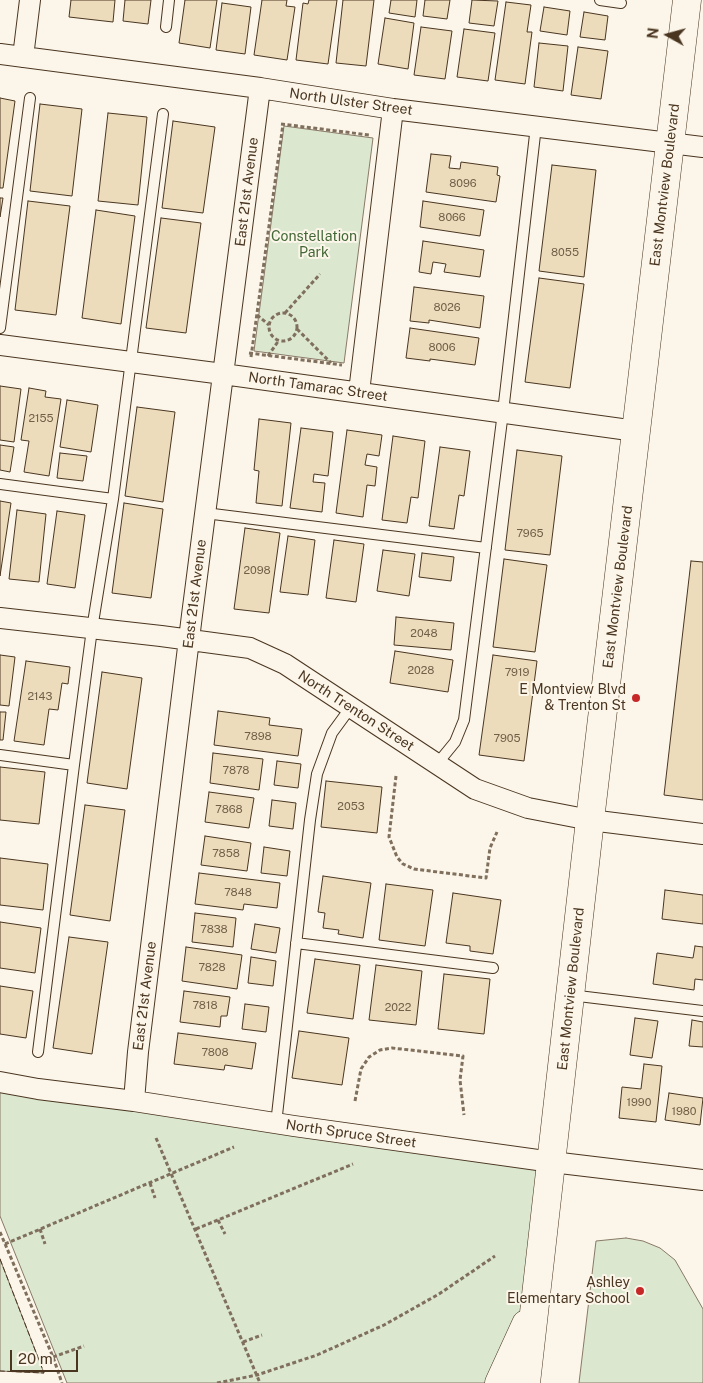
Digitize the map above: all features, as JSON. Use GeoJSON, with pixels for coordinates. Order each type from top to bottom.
{"type":"FeatureCollection","features":[{"type":"Feature","properties":{"kind":"main road","name":"East Montview Boulevard"},"geometry":{"type":"LineString","coordinates":[[526,1383],[590,820],[687,0]]}},
{"type":"Feature","properties":{"kind":"main road"},"geometry":{"type":"LineString","coordinates":[[499,1383],[536,1302]]}},
{"type":"Feature","properties":{"kind":"street"},"geometry":{"type":"LineString","coordinates":[[22,57],[30,0]]}},
{"type":"Feature","properties":{"kind":"street","name":"North Ulster Street"},"geometry":{"type":"LineString","coordinates":[[0,54],[260,88],[393,109],[703,147]]}},
{"type":"Feature","properties":{"kind":"street","name":"East 21st Avenue"},"geometry":{"type":"LineString","coordinates":[[134,1101],[138,1052],[189,639],[260,88]]}},
{"type":"Feature","properties":{"kind":"street"},"geometry":{"type":"LineString","coordinates":[[359,392],[393,109]]}},
{"type":"Feature","properties":{"kind":"street","name":"North Tamarac Street"},"geometry":{"type":"LineString","coordinates":[[0,346],[247,377],[636,431]]}},
{"type":"Feature","properties":{"kind":"street","name":"North Trenton Street"},"geometry":{"type":"LineString","coordinates":[[0,618],[189,639],[250,648],[285,664],[474,789],[528,808],[590,820],[703,834]]}},
{"type":"Feature","properties":{"kind":"street","name":"North Spruce Street"},"geometry":{"type":"LineString","coordinates":[[0,1082],[276,1124],[552,1162],[703,1180]]}},
{"type":"Feature","properties":{"kind":"lane"},"geometry":{"type":"LineString","coordinates":[[166,28],[169,0]]}},
{"type":"Feature","properties":{"kind":"lane"},"geometry":{"type":"LineString","coordinates":[[600,0],[620,2]]}},
{"type":"Feature","properties":{"kind":"lane"},"geometry":{"type":"LineString","coordinates":[[0,328],[30,98]]}},
{"type":"Feature","properties":{"kind":"lane"},"geometry":{"type":"LineString","coordinates":[[38,1052],[92,629],[113,499],[163,114]]}},
{"type":"Feature","properties":{"kind":"lane"},"geometry":{"type":"LineString","coordinates":[[437,764],[455,742],[464,720],[503,412],[536,126]]}},
{"type":"Feature","properties":{"kind":"lane"},"geometry":{"type":"LineString","coordinates":[[0,484],[113,499]]}},
{"type":"Feature","properties":{"kind":"lane"},"geometry":{"type":"LineString","coordinates":[[205,513],[486,548]]}},
{"type":"Feature","properties":{"kind":"lane"},"geometry":{"type":"LineString","coordinates":[[276,1124],[310,820],[317,774],[332,733],[351,707]]}},
{"type":"Feature","properties":{"kind":"lane"},"geometry":{"type":"LineString","coordinates":[[0,755],[74,765]]}},
{"type":"Feature","properties":{"kind":"lane"},"geometry":{"type":"LineString","coordinates":[[296,943],[493,968]]}},
{"type":"Feature","properties":{"kind":"lane"},"geometry":{"type":"LineString","coordinates":[[570,995],[703,1011]]}},
{"type":"Feature","properties":{"kind":"path"},"geometry":{"type":"LineString","coordinates":[[256,120],[390,137]]}},
{"type":"Feature","properties":{"kind":"path"},"geometry":{"type":"LineString","coordinates":[[247,377],[283,124]]}},
{"type":"Feature","properties":{"kind":"path"},"geometry":{"type":"LineString","coordinates":[[285,312],[293,316],[297,329],[295,334],[288,340],[279,340],[271,334],[269,325],[271,320],[277,314],[285,312],[320,274]]}},
{"type":"Feature","properties":{"kind":"path"},"geometry":{"type":"LineString","coordinates":[[256,314],[269,325]]}},
{"type":"Feature","properties":{"kind":"path"},"geometry":{"type":"LineString","coordinates":[[297,329],[331,364]]}},
{"type":"Feature","properties":{"kind":"path"},"geometry":{"type":"LineString","coordinates":[[268,356],[279,340]]}},
{"type":"Feature","properties":{"kind":"path"},"geometry":{"type":"LineString","coordinates":[[226,350],[362,367]]}},
{"type":"Feature","properties":{"kind":"path"},"geometry":{"type":"LineString","coordinates":[[396,776],[389,838],[397,857],[403,864],[414,869],[486,878],[490,848],[497,832]]}},
{"type":"Feature","properties":{"kind":"path"},"geometry":{"type":"LineString","coordinates":[[354,1101],[361,1069],[369,1057],[380,1050],[392,1048],[463,1056],[460,1080],[464,1115]]}},
{"type":"Feature","properties":{"kind":"path"},"geometry":{"type":"LineString","coordinates":[[156,1138],[260,1383]]}},
{"type":"Feature","properties":{"kind":"path"},"geometry":{"type":"LineString","coordinates":[[5,1244],[234,1147]]}},
{"type":"Feature","properties":{"kind":"path"},"geometry":{"type":"LineString","coordinates":[[196,1229],[352,1164]]}},
{"type":"Feature","properties":{"kind":"path"},"geometry":{"type":"LineString","coordinates":[[150,1183],[155,1198]]}},
{"type":"Feature","properties":{"kind":"path"},"geometry":{"type":"LineString","coordinates":[[218,1220],[224,1234]]}},
{"type":"Feature","properties":{"kind":"path"},"geometry":{"type":"LineString","coordinates":[[40,1229],[45,1244]]}},
{"type":"Feature","properties":{"kind":"path"},"geometry":{"type":"LineString","coordinates":[[0,1232],[53,1357],[62,1383]]}},
{"type":"Feature","properties":{"kind":"path"},"geometry":{"type":"LineString","coordinates":[[217,1383],[257,1375],[316,1355],[384,1325],[439,1294],[495,1256]]}},
{"type":"Feature","properties":{"kind":"path"},"geometry":{"type":"LineString","coordinates":[[243,1342],[262,1335]]}},
{"type":"Feature","properties":{"kind":"path"},"geometry":{"type":"LineString","coordinates":[[53,1357],[84,1346]]}},
{"type":"Feature","properties":{"kind":"green space","name":"Constellation Park"},"geometry":{"type":"Polygon","coordinates":[[[284,126],[373,138],[344,363],[254,351],[284,126]]]}},
{"type":"Feature","properties":{"kind":"green space"},"geometry":{"type":"Polygon","coordinates":[[[0,1079],[552,1162],[536,1303],[499,1383],[67,1383],[0,1216],[0,1079]]]}},
{"type":"Feature","properties":{"kind":"green space","name":"Ashley Elementary School"},"geometry":{"type":"Polygon","coordinates":[[[626,1238],[643,1241],[660,1248],[675,1260],[703,1309],[703,1383],[579,1383],[596,1241],[626,1238]]]}},
{"type":"Feature","properties":{"kind":"green space"},"geometry":{"type":"Polygon","coordinates":[[[0,1259],[44,1373],[0,1371],[0,1259]]]}},
{"type":"Feature","properties":{"kind":"building"},"geometry":{"type":"Polygon","coordinates":[[[71,0],[115,0],[113,22],[69,17],[71,0]]]}},
{"type":"Feature","properties":{"kind":"building"},"geometry":{"type":"Polygon","coordinates":[[[125,0],[151,0],[148,24],[123,21],[125,0]]]}},
{"type":"Feature","properties":{"kind":"building"},"geometry":{"type":"Polygon","coordinates":[[[185,0],[217,0],[210,48],[179,43],[185,0]]]}},
{"type":"Feature","properties":{"kind":"building"},"geometry":{"type":"Polygon","coordinates":[[[262,0],[287,0],[286,6],[295,7],[287,60],[254,55],[262,0]]]}},
{"type":"Feature","properties":{"kind":"building"},"geometry":{"type":"Polygon","coordinates":[[[309,0],[337,0],[328,64],[296,60],[303,3],[308,4],[309,0]]]}},
{"type":"Feature","properties":{"kind":"building"},"geometry":{"type":"Polygon","coordinates":[[[343,0],[374,0],[366,66],[336,63],[343,0]]]}},
{"type":"Feature","properties":{"kind":"building"},"geometry":{"type":"Polygon","coordinates":[[[391,0],[417,0],[415,17],[389,13],[391,0]]]}},
{"type":"Feature","properties":{"kind":"building"},"geometry":{"type":"Polygon","coordinates":[[[425,0],[450,0],[447,19],[423,16],[425,0]]]}},
{"type":"Feature","properties":{"kind":"building"},"geometry":{"type":"Polygon","coordinates":[[[472,0],[498,1],[494,26],[469,23],[472,0]]]}},
{"type":"Feature","properties":{"kind":"building"},"geometry":{"type":"Polygon","coordinates":[[[506,2],[531,5],[527,32],[532,32],[525,84],[495,80],[506,2]]]}},
{"type":"Feature","properties":{"kind":"building"},"geometry":{"type":"Polygon","coordinates":[[[222,3],[251,7],[245,54],[216,50],[222,3]]]}},
{"type":"Feature","properties":{"kind":"building"},"geometry":{"type":"Polygon","coordinates":[[[544,7],[570,11],[567,35],[540,31],[544,7]]]}},
{"type":"Feature","properties":{"kind":"building"},"geometry":{"type":"Polygon","coordinates":[[[584,12],[608,16],[605,40],[580,37],[584,12]]]}},
{"type":"Feature","properties":{"kind":"building"},"geometry":{"type":"Polygon","coordinates":[[[385,18],[414,23],[408,69],[378,64],[385,18]]]}},
{"type":"Feature","properties":{"kind":"building"},"geometry":{"type":"Polygon","coordinates":[[[421,27],[452,31],[445,79],[414,75],[421,27]]]}},
{"type":"Feature","properties":{"kind":"building"},"geometry":{"type":"Polygon","coordinates":[[[464,29],[495,33],[488,81],[457,77],[464,29]]]}},
{"type":"Feature","properties":{"kind":"building"},"geometry":{"type":"Polygon","coordinates":[[[539,43],[568,46],[563,91],[534,87],[539,43]]]}},
{"type":"Feature","properties":{"kind":"building"},"geometry":{"type":"Polygon","coordinates":[[[578,47],[608,51],[601,99],[571,95],[578,47]]]}},
{"type":"Feature","properties":{"kind":"building"},"geometry":{"type":"Polygon","coordinates":[[[0,98],[15,101],[3,188],[0,188],[0,98]]]}},
{"type":"Feature","properties":{"kind":"building"},"geometry":{"type":"Polygon","coordinates":[[[40,104],[82,109],[72,196],[30,191],[40,104]]]}},
{"type":"Feature","properties":{"kind":"building"},"geometry":{"type":"Polygon","coordinates":[[[108,113],[147,117],[138,205],[98,201],[108,113]]]}},
{"type":"Feature","properties":{"kind":"building"},"geometry":{"type":"Polygon","coordinates":[[[173,121],[215,127],[203,213],[162,208],[173,121]]]}},
{"type":"Feature","properties":{"kind":"building"},"geometry":{"type":"Polygon","coordinates":[[[431,154],[451,156],[449,168],[460,169],[461,162],[498,167],[497,175],[500,176],[496,202],[426,192],[431,154]]]}},
{"type":"Feature","properties":{"kind":"building"},"geometry":{"type":"Polygon","coordinates":[[[552,165],[596,170],[584,277],[539,271],[552,165]]]}},
{"type":"Feature","properties":{"kind":"building"},"geometry":{"type":"Polygon","coordinates":[[[0,198],[3,198],[0,217],[0,198]]]}},
{"type":"Feature","properties":{"kind":"building"},"geometry":{"type":"Polygon","coordinates":[[[28,201],[70,206],[56,315],[15,310],[28,201]]]}},
{"type":"Feature","properties":{"kind":"building"},"geometry":{"type":"Polygon","coordinates":[[[423,201],[484,210],[480,236],[420,227],[423,201]]]}},
{"type":"Feature","properties":{"kind":"building"},"geometry":{"type":"Polygon","coordinates":[[[96,210],[135,216],[121,324],[82,318],[96,210]]]}},
{"type":"Feature","properties":{"kind":"building"},"geometry":{"type":"Polygon","coordinates":[[[161,218],[201,223],[186,333],[146,328],[161,218]]]}},
{"type":"Feature","properties":{"kind":"building"},"geometry":{"type":"Polygon","coordinates":[[[423,241],[484,250],[480,277],[444,272],[446,264],[433,262],[431,274],[419,272],[423,241]]]}},
{"type":"Feature","properties":{"kind":"building"},"geometry":{"type":"Polygon","coordinates":[[[539,278],[584,284],[570,388],[525,382],[539,278]]]}},
{"type":"Feature","properties":{"kind":"building"},"geometry":{"type":"Polygon","coordinates":[[[414,287],[484,296],[480,328],[429,320],[429,323],[410,321],[414,287]]]}},
{"type":"Feature","properties":{"kind":"building"},"geometry":{"type":"Polygon","coordinates":[[[410,328],[479,338],[475,365],[406,358],[410,328]]]}},
{"type":"Feature","properties":{"kind":"building"},"geometry":{"type":"Polygon","coordinates":[[[0,386],[21,389],[14,442],[0,440],[0,386]]]}},
{"type":"Feature","properties":{"kind":"building"},"geometry":{"type":"Polygon","coordinates":[[[29,388],[46,391],[45,397],[61,399],[49,476],[24,472],[29,441],[21,440],[29,388]]]}},
{"type":"Feature","properties":{"kind":"building"},"geometry":{"type":"Polygon","coordinates":[[[67,400],[98,405],[91,452],[60,447],[67,400]]]}},
{"type":"Feature","properties":{"kind":"building"},"geometry":{"type":"Polygon","coordinates":[[[137,407],[175,412],[163,502],[125,496],[137,407]]]}},
{"type":"Feature","properties":{"kind":"building"},"geometry":{"type":"Polygon","coordinates":[[[259,419],[291,423],[282,506],[256,503],[259,471],[254,470],[259,419]]]}},
{"type":"Feature","properties":{"kind":"building"},"geometry":{"type":"Polygon","coordinates":[[[301,428],[333,432],[328,476],[314,474],[313,482],[325,483],[322,512],[290,508],[301,428]]]}},
{"type":"Feature","properties":{"kind":"building"},"geometry":{"type":"Polygon","coordinates":[[[347,430],[382,435],[379,456],[367,454],[365,465],[377,467],[375,486],[367,485],[363,517],[336,513],[347,430]]]}},
{"type":"Feature","properties":{"kind":"building"},"geometry":{"type":"Polygon","coordinates":[[[393,436],[425,441],[418,498],[411,497],[407,523],[382,520],[393,436]]]}},
{"type":"Feature","properties":{"kind":"building"},"geometry":{"type":"Polygon","coordinates":[[[0,445],[14,447],[10,472],[0,470],[0,445]]]}},
{"type":"Feature","properties":{"kind":"building"},"geometry":{"type":"Polygon","coordinates":[[[440,447],[470,451],[464,496],[459,495],[454,529],[429,526],[440,447]]]}},
{"type":"Feature","properties":{"kind":"building"},"geometry":{"type":"Polygon","coordinates":[[[517,450],[562,456],[550,555],[505,550],[517,450]]]}},
{"type":"Feature","properties":{"kind":"building"},"geometry":{"type":"Polygon","coordinates":[[[60,453],[87,456],[83,481],[57,478],[60,453]]]}},
{"type":"Feature","properties":{"kind":"building"},"geometry":{"type":"Polygon","coordinates":[[[0,501],[11,503],[0,576],[0,501]]]}},
{"type":"Feature","properties":{"kind":"building"},"geometry":{"type":"Polygon","coordinates":[[[124,503],[163,509],[151,598],[112,593],[124,503]]]}},
{"type":"Feature","properties":{"kind":"building"},"geometry":{"type":"Polygon","coordinates":[[[17,510],[46,514],[39,582],[9,579],[17,510]]]}},
{"type":"Feature","properties":{"kind":"building"},"geometry":{"type":"Polygon","coordinates":[[[57,511],[85,515],[75,588],[47,584],[57,511]]]}},
{"type":"Feature","properties":{"kind":"building"},"geometry":{"type":"Polygon","coordinates":[[[245,528],[280,533],[269,613],[234,609],[245,528]]]}},
{"type":"Feature","properties":{"kind":"building"},"geometry":{"type":"Polygon","coordinates":[[[288,536],[315,540],[308,595],[280,592],[288,536]]]}},
{"type":"Feature","properties":{"kind":"building"},"geometry":{"type":"Polygon","coordinates":[[[334,540],[364,544],[356,602],[326,598],[334,540]]]}},
{"type":"Feature","properties":{"kind":"building"},"geometry":{"type":"Polygon","coordinates":[[[383,550],[415,554],[409,596],[377,591],[383,550]]]}},
{"type":"Feature","properties":{"kind":"building"},"geometry":{"type":"Polygon","coordinates":[[[422,553],[454,557],[451,581],[419,577],[422,553]]]}},
{"type":"Feature","properties":{"kind":"building"},"geometry":{"type":"Polygon","coordinates":[[[504,559],[547,565],[535,652],[493,647],[504,559]]]}},
{"type":"Feature","properties":{"kind":"building"},"geometry":{"type":"Polygon","coordinates":[[[691,561],[703,562],[703,800],[664,795],[691,561]]]}},
{"type":"Feature","properties":{"kind":"building"},"geometry":{"type":"Polygon","coordinates":[[[396,617],[454,623],[451,650],[394,645],[396,617]]]}},
{"type":"Feature","properties":{"kind":"building"},"geometry":{"type":"Polygon","coordinates":[[[395,651],[453,660],[448,692],[390,683],[395,651]]]}},
{"type":"Feature","properties":{"kind":"building"},"geometry":{"type":"Polygon","coordinates":[[[0,655],[15,657],[9,706],[0,705],[0,655]]]}},
{"type":"Feature","properties":{"kind":"building"},"geometry":{"type":"Polygon","coordinates":[[[493,655],[537,661],[524,761],[479,755],[493,655]]]}},
{"type":"Feature","properties":{"kind":"building"},"geometry":{"type":"Polygon","coordinates":[[[26,661],[70,667],[68,684],[62,683],[58,710],[49,709],[44,745],[14,741],[26,661]]]}},
{"type":"Feature","properties":{"kind":"building"},"geometry":{"type":"Polygon","coordinates":[[[102,672],[142,678],[127,789],[87,783],[102,672]]]}},
{"type":"Feature","properties":{"kind":"building"},"geometry":{"type":"Polygon","coordinates":[[[218,711],[270,718],[269,725],[302,729],[298,756],[214,745],[218,711]]]}},
{"type":"Feature","properties":{"kind":"building"},"geometry":{"type":"Polygon","coordinates":[[[0,712],[6,712],[3,740],[0,740],[0,712]]]}},
{"type":"Feature","properties":{"kind":"building"},"geometry":{"type":"Polygon","coordinates":[[[213,753],[263,759],[259,790],[210,783],[213,753]]]}},
{"type":"Feature","properties":{"kind":"building"},"geometry":{"type":"Polygon","coordinates":[[[277,761],[301,764],[298,788],[274,785],[277,761]]]}},
{"type":"Feature","properties":{"kind":"building"},"geometry":{"type":"Polygon","coordinates":[[[0,767],[45,772],[39,824],[0,820],[0,767]]]}},
{"type":"Feature","properties":{"kind":"building"},"geometry":{"type":"Polygon","coordinates":[[[326,781],[382,787],[377,833],[321,827],[326,781]]]}},
{"type":"Feature","properties":{"kind":"building"},"geometry":{"type":"Polygon","coordinates":[[[209,792],[254,798],[249,828],[205,822],[209,792]]]}},
{"type":"Feature","properties":{"kind":"building"},"geometry":{"type":"Polygon","coordinates":[[[272,800],[296,803],[293,829],[269,826],[272,800]]]}},
{"type":"Feature","properties":{"kind":"building"},"geometry":{"type":"Polygon","coordinates":[[[85,805],[125,810],[110,921],[70,915],[85,805]]]}},
{"type":"Feature","properties":{"kind":"building"},"geometry":{"type":"Polygon","coordinates":[[[205,836],[251,843],[247,871],[201,865],[205,836]]]}},
{"type":"Feature","properties":{"kind":"building"},"geometry":{"type":"Polygon","coordinates":[[[264,847],[290,851],[287,876],[261,873],[264,847]]]}},
{"type":"Feature","properties":{"kind":"building"},"geometry":{"type":"Polygon","coordinates":[[[0,858],[48,864],[43,910],[0,905],[0,858]]]}},
{"type":"Feature","properties":{"kind":"building"},"geometry":{"type":"Polygon","coordinates":[[[199,873],[280,883],[277,908],[244,904],[243,910],[195,904],[199,873]]]}},
{"type":"Feature","properties":{"kind":"building"},"geometry":{"type":"Polygon","coordinates":[[[323,876],[371,883],[363,938],[338,934],[339,930],[323,928],[325,913],[318,912],[323,876]]]}},
{"type":"Feature","properties":{"kind":"building"},"geometry":{"type":"Polygon","coordinates":[[[386,884],[433,890],[425,946],[379,940],[386,884]]]}},
{"type":"Feature","properties":{"kind":"building"},"geometry":{"type":"Polygon","coordinates":[[[665,890],[703,895],[703,924],[662,919],[665,890]]]}},
{"type":"Feature","properties":{"kind":"building"},"geometry":{"type":"Polygon","coordinates":[[[453,893],[501,900],[493,954],[470,951],[470,946],[446,943],[453,893]]]}},
{"type":"Feature","properties":{"kind":"building"},"geometry":{"type":"Polygon","coordinates":[[[195,913],[236,918],[233,947],[192,942],[195,913]]]}},
{"type":"Feature","properties":{"kind":"building"},"geometry":{"type":"Polygon","coordinates":[[[0,922],[41,928],[35,973],[0,968],[0,922]]]}},
{"type":"Feature","properties":{"kind":"building"},"geometry":{"type":"Polygon","coordinates":[[[255,924],[280,928],[276,953],[251,949],[255,924]]]}},
{"type":"Feature","properties":{"kind":"building"},"geometry":{"type":"Polygon","coordinates":[[[69,937],[108,942],[92,1054],[53,1048],[69,937]]]}},
{"type":"Feature","properties":{"kind":"building"},"geometry":{"type":"Polygon","coordinates":[[[695,946],[703,947],[703,980],[695,979],[694,990],[653,984],[657,953],[693,958],[695,946]]]}},
{"type":"Feature","properties":{"kind":"building"},"geometry":{"type":"Polygon","coordinates":[[[186,947],[242,955],[237,989],[182,981],[186,947]]]}},
{"type":"Feature","properties":{"kind":"building"},"geometry":{"type":"Polygon","coordinates":[[[251,957],[276,961],[273,986],[248,983],[251,957]]]}},
{"type":"Feature","properties":{"kind":"building"},"geometry":{"type":"Polygon","coordinates":[[[315,959],[360,965],[353,1019],[307,1013],[315,959]]]}},
{"type":"Feature","properties":{"kind":"building"},"geometry":{"type":"Polygon","coordinates":[[[376,965],[422,971],[416,1025],[369,1020],[376,965]]]}},
{"type":"Feature","properties":{"kind":"building"},"geometry":{"type":"Polygon","coordinates":[[[444,974],[490,979],[484,1034],[438,1029],[444,974]]]}},
{"type":"Feature","properties":{"kind":"building"},"geometry":{"type":"Polygon","coordinates":[[[0,986],[33,991],[26,1038],[0,1034],[0,986]]]}},
{"type":"Feature","properties":{"kind":"building"},"geometry":{"type":"Polygon","coordinates":[[[184,991],[230,997],[227,1016],[221,1016],[220,1027],[180,1022],[184,991]]]}},
{"type":"Feature","properties":{"kind":"building"},"geometry":{"type":"Polygon","coordinates":[[[245,1004],[269,1007],[266,1032],[242,1029],[245,1004]]]}},
{"type":"Feature","properties":{"kind":"building"},"geometry":{"type":"Polygon","coordinates":[[[635,1018],[658,1021],[652,1058],[630,1055],[635,1018]]]}},
{"type":"Feature","properties":{"kind":"building"},"geometry":{"type":"Polygon","coordinates":[[[692,1020],[703,1022],[703,1047],[689,1046],[692,1020]]]}},
{"type":"Feature","properties":{"kind":"building"},"geometry":{"type":"Polygon","coordinates":[[[299,1031],[349,1038],[342,1085],[292,1078],[299,1031]]]}},
{"type":"Feature","properties":{"kind":"building"},"geometry":{"type":"Polygon","coordinates":[[[178,1033],[256,1043],[252,1069],[225,1065],[224,1070],[174,1064],[178,1033]]]}},
{"type":"Feature","properties":{"kind":"building"},"geometry":{"type":"Polygon","coordinates":[[[644,1064],[662,1066],[656,1122],[619,1118],[622,1087],[641,1089],[644,1064]]]}},
{"type":"Feature","properties":{"kind":"building"},"geometry":{"type":"Polygon","coordinates":[[[669,1093],[703,1098],[700,1125],[665,1120],[669,1093]]]}},
{"type":"Feature","properties":{"kind":"fence"},"geometry":{"type":"LineString","coordinates":[[0,1259],[44,1373],[0,1371]]}},
{"type":"Feature","properties":{"kind":"place","name":"E Montview Blvd & Trenton St"},"geometry":{"type":"Point","coordinates":[636,698]}},
{"type":"Feature","properties":{"kind":"place","name":"Ashley Elementary School"},"geometry":{"type":"Point","coordinates":[640,1291]}}]}
